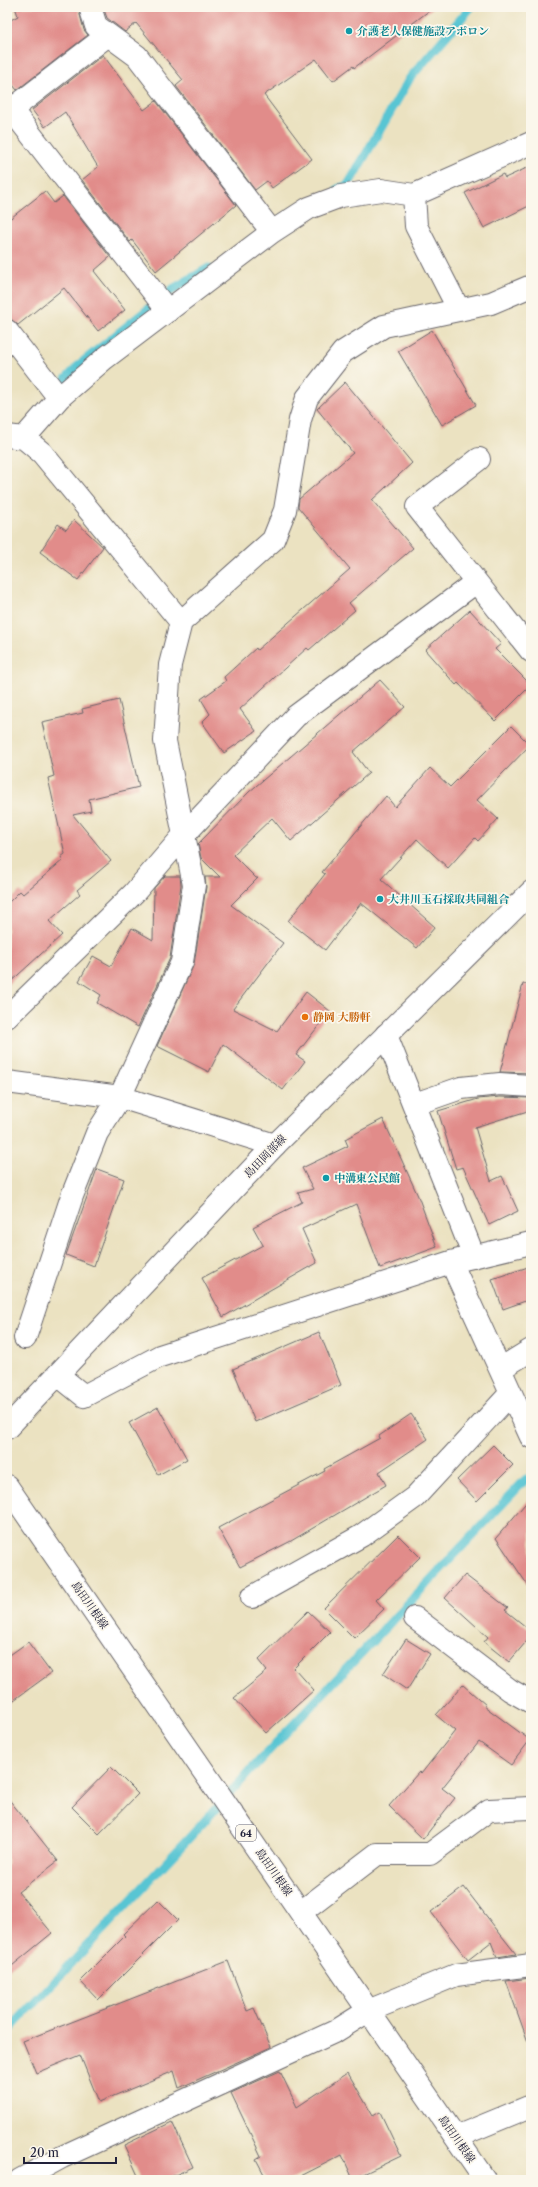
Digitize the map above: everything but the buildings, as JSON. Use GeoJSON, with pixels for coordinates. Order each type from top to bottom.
{"type":"FeatureCollection","features":[{"type":"Feature","properties":{"kind":"street"},"geometry":{"type":"LineString","coordinates":[[90,7],[96,26],[137,56],[272,232]]}},
{"type":"Feature","properties":{"kind":"street"},"geometry":{"type":"LineString","coordinates":[[108,35],[9,107],[168,310]]}},
{"type":"Feature","properties":{"kind":"street"},"geometry":{"type":"LineString","coordinates":[[181,622],[42,453],[16,437],[104,358],[272,232],[309,208],[341,196],[380,190],[414,195],[531,143]]}},
{"type":"Feature","properties":{"kind":"street"},"geometry":{"type":"LineString","coordinates":[[414,195],[416,226],[459,310]]}},
{"type":"Feature","properties":{"kind":"street"},"geometry":{"type":"LineString","coordinates":[[25,1338],[72,1196],[98,1133],[120,1097],[182,962],[194,886],[165,741],[170,665],[181,622],[273,540],[286,510],[300,420],[307,398],[342,352],[384,326],[491,303],[531,286]]}},
{"type":"Feature","properties":{"kind":"street"},"geometry":{"type":"LineString","coordinates":[[7,331],[59,398]]}},
{"type":"Feature","properties":{"kind":"street"},"geometry":{"type":"LineString","coordinates":[[479,459],[417,507],[531,651]]}},
{"type":"Feature","properties":{"kind":"street"},"geometry":{"type":"LineString","coordinates":[[7,1018],[134,893],[184,835],[296,716],[476,582]]}},
{"type":"Feature","properties":{"kind":"street","name":"島田岡部線"},"geometry":{"type":"LineString","coordinates":[[7,1428],[275,1145],[531,892]]}},
{"type":"Feature","properties":{"kind":"street"},"geometry":{"type":"LineString","coordinates":[[386,1035],[415,1104],[474,1257]]}},
{"type":"Feature","properties":{"kind":"street"},"geometry":{"type":"LineString","coordinates":[[7,1082],[120,1097],[275,1145]]}},
{"type":"Feature","properties":{"kind":"street"},"geometry":{"type":"LineString","coordinates":[[415,1104],[461,1088],[500,1084],[531,1086]]}},
{"type":"Feature","properties":{"kind":"street"},"geometry":{"type":"LineString","coordinates":[[58,1374],[84,1396],[160,1356],[451,1262],[531,1243]]}},
{"type":"Feature","properties":{"kind":"street"},"geometry":{"type":"LineString","coordinates":[[451,1262],[531,1437]]}},
{"type":"Feature","properties":{"kind":"street"},"geometry":{"type":"LineString","coordinates":[[500,1369],[531,1350]]}},
{"type":"Feature","properties":{"kind":"street"},"geometry":{"type":"LineString","coordinates":[[252,1597],[361,1536],[415,1497],[511,1393]]}},
{"type":"Feature","properties":{"kind":"street","name":"島田川根線"},"geometry":{"type":"LineString","coordinates":[[7,1486],[485,2180]]}},
{"type":"Feature","properties":{"kind":"street"},"geometry":{"type":"LineString","coordinates":[[415,1618],[510,1690],[531,1702]]}},
{"type":"Feature","properties":{"kind":"street"},"geometry":{"type":"LineString","coordinates":[[301,1912],[377,1854],[430,1854],[489,1810],[531,1808]]}},
{"type":"Feature","properties":{"kind":"street"},"geometry":{"type":"LineString","coordinates":[[20,2180],[62,2157],[336,2031],[368,2010],[456,1976],[531,1965]]}},
{"type":"Feature","properties":{"kind":"street"},"geometry":{"type":"LineString","coordinates":[[456,2137],[531,2106]]}},
{"type":"Feature","properties":{"kind":"waterway"},"geometry":{"type":"LineString","coordinates":[[338,189],[348,185],[410,78],[471,7]]}},
{"type":"Feature","properties":{"kind":"waterway"},"geometry":{"type":"LineString","coordinates":[[66,379],[80,364],[173,289],[209,268]]}},
{"type":"Feature","properties":{"kind":"waterway"},"geometry":{"type":"LineString","coordinates":[[7,2032],[261,1759],[526,1479]]}},
{"type":"Feature","properties":{"kind":"place","name":"介護老人保健施設アポロン"},"geometry":{"type":"Point","coordinates":[349,31]}},
{"type":"Feature","properties":{"kind":"place","name":"大井川玉石採取共同組合"},"geometry":{"type":"Point","coordinates":[380,899]}},
{"type":"Feature","properties":{"kind":"place","name":"静岡 大勝軒"},"geometry":{"type":"Point","coordinates":[305,1017]}},
{"type":"Feature","properties":{"kind":"place","name":"中溝東公民館"},"geometry":{"type":"Point","coordinates":[326,1178]}}]}
